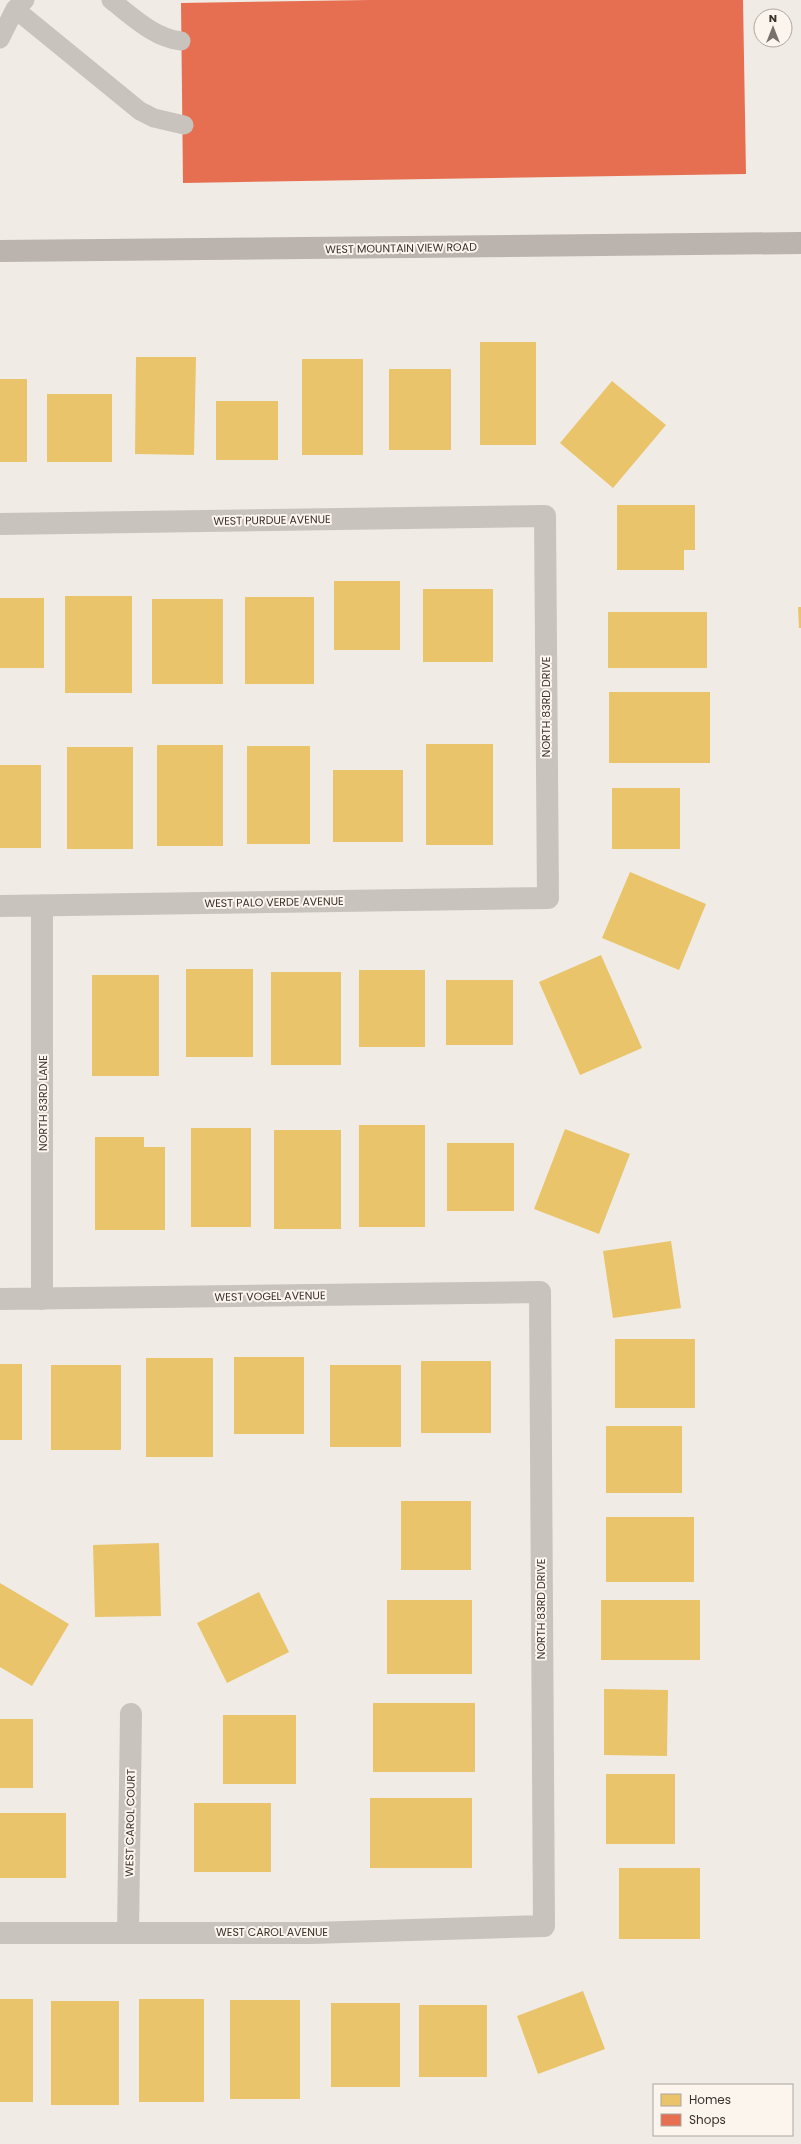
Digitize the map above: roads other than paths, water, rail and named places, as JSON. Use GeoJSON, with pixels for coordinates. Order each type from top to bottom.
{"type":"FeatureCollection","features":[{"type":"Feature","properties":{"kind":"street","name":"WEST MOUNTAIN VIEW ROAD"},"geometry":{"type":"LineString","coordinates":[[0,252],[801,243]]}},
{"type":"Feature","properties":{"kind":"street","name":"WEST PURDUE AVENUE"},"geometry":{"type":"LineString","coordinates":[[0,524],[545,516]]}},
{"type":"Feature","properties":{"kind":"street","name":"NORTH 83RD DRIVE"},"geometry":{"type":"LineString","coordinates":[[545,516],[548,898]]}},
{"type":"Feature","properties":{"kind":"street","name":"WEST PALO VERDE AVENUE"},"geometry":{"type":"LineString","coordinates":[[0,906],[548,898]]}},
{"type":"Feature","properties":{"kind":"street","name":"NORTH 83RD LANE"},"geometry":{"type":"LineString","coordinates":[[42,906],[42,1299]]}},
{"type":"Feature","properties":{"kind":"street","name":"NORTH 83RD DRIVE"},"geometry":{"type":"LineString","coordinates":[[540,1292],[544,1926]]}},
{"type":"Feature","properties":{"kind":"street","name":"WEST VOGEL AVENUE"},"geometry":{"type":"LineString","coordinates":[[0,1299],[540,1292]]}},
{"type":"Feature","properties":{"kind":"street","name":"WEST CAROL COURT"},"geometry":{"type":"LineString","coordinates":[[128,1933],[131,1714]]}},
{"type":"Feature","properties":{"kind":"street","name":"WEST CAROL AVENUE"},"geometry":{"type":"LineString","coordinates":[[0,1933],[312,1933],[544,1926]]}},
{"type":"Feature","properties":{"kind":"lane"},"geometry":{"type":"LineString","coordinates":[[111,0],[142,24],[169,40],[181,41]]}},
{"type":"Feature","properties":{"kind":"lane"},"geometry":{"type":"LineString","coordinates":[[0,39],[20,4],[140,111],[154,118],[184,125]]}}]}
